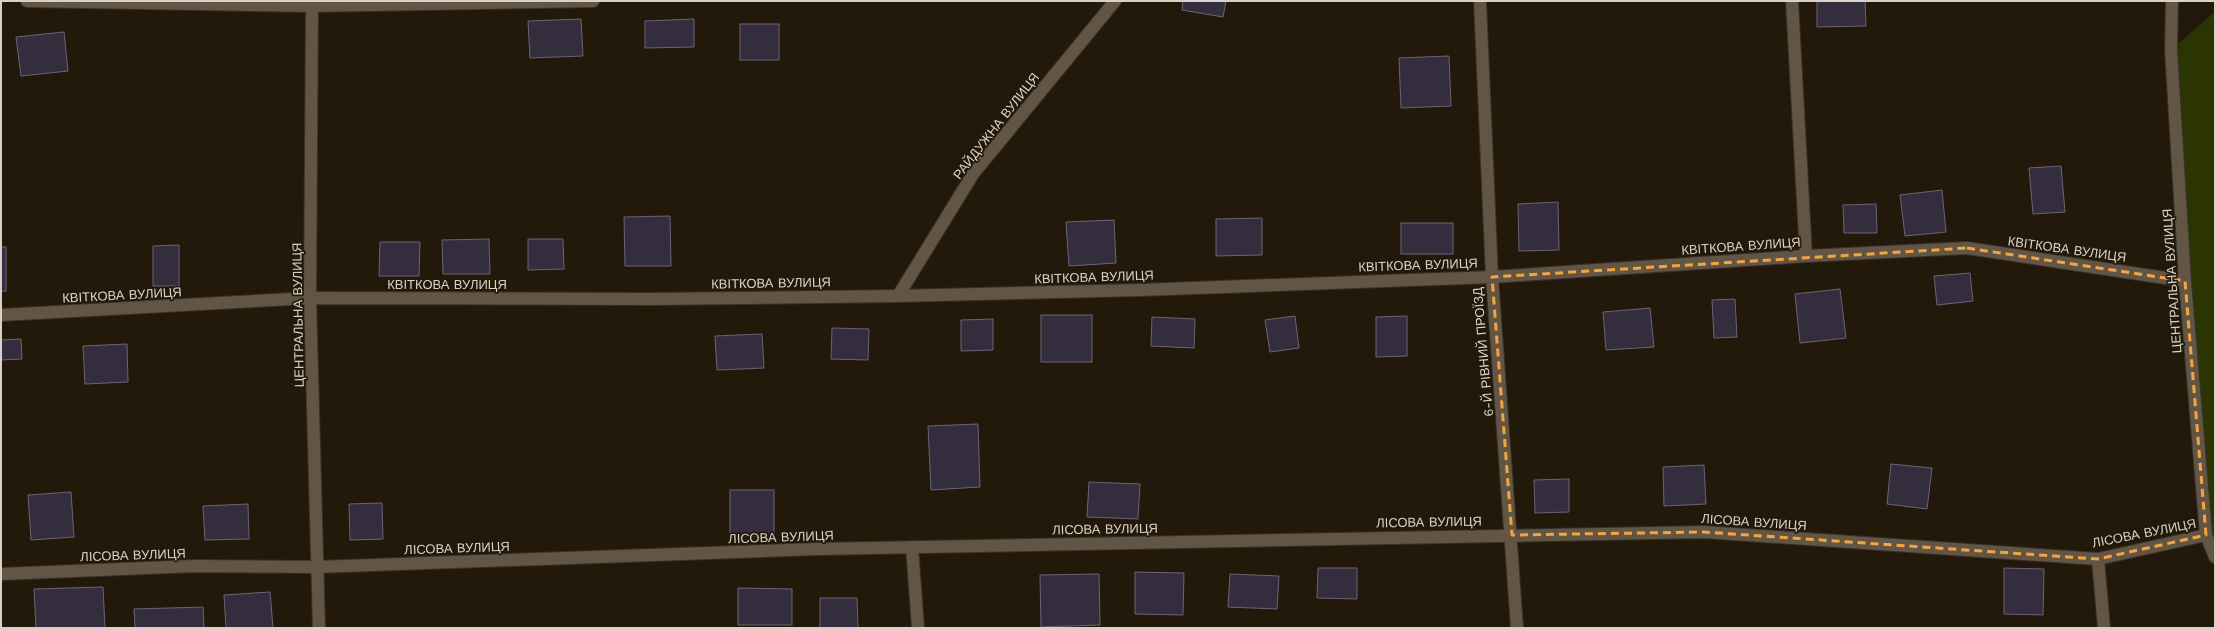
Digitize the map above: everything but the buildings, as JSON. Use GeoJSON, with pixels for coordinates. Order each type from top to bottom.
{"type":"FeatureCollection","features":[{"type":"Feature","properties":{"kind":"street"},"geometry":{"type":"LineString","coordinates":[[27,1],[312,4],[593,1]]}},
{"type":"Feature","properties":{"kind":"street","name":"РАЙДУЖНА ВУЛИЦЯ"},"geometry":{"type":"LineString","coordinates":[[898,296],[973,174],[1115,1]]}},
{"type":"Feature","properties":{"kind":"street","name":"6-Й РІВНИЙ ПРОЇЗД"},"geometry":{"type":"LineString","coordinates":[[1480,1],[1492,277],[1512,535],[1517,628]]}},
{"type":"Feature","properties":{"kind":"street"},"geometry":{"type":"LineString","coordinates":[[1792,1],[1806,256]]}},
{"type":"Feature","properties":{"kind":"street","name":"ЦЕНТРАЛЬНА ВУЛИЦЯ"},"geometry":{"type":"LineString","coordinates":[[2172,1],[2171,50],[2185,281],[2206,535],[2215,557]]}},
{"type":"Feature","properties":{"kind":"street","name":"ЦЕНТРАЛЬНА ВУЛИЦЯ"},"geometry":{"type":"LineString","coordinates":[[312,4],[310,298],[319,628]]}},
{"type":"Feature","properties":{"kind":"street","name":"КВІТКОВА ВУЛИЦЯ"},"geometry":{"type":"LineString","coordinates":[[1,315],[310,298],[651,299],[898,296],[1140,290],[1492,277],[1806,256],[1967,248],[2185,281]]}},
{"type":"Feature","properties":{"kind":"street","name":"ЛІСОВА ВУЛИЦЯ"},"geometry":{"type":"LineString","coordinates":[[1,574],[196,566],[317,567],[912,547],[1704,532],[2098,559],[2206,535]]}},
{"type":"Feature","properties":{"kind":"street"},"geometry":{"type":"LineString","coordinates":[[912,547],[918,628]]}},
{"type":"Feature","properties":{"kind":"street"},"geometry":{"type":"LineString","coordinates":[[2098,559],[2104,628]]}},
{"type":"Feature","properties":{"kind":"highlighted area"},"geometry":{"type":"Polygon","coordinates":[[[1967,248],[2185,281],[2206,535],[2098,559],[1704,532],[1512,535],[1492,277],[1967,248]]]}},
{"type":"Feature","properties":{"kind":"green space"},"geometry":{"type":"Polygon","coordinates":[[[2215,12],[2215,557],[2206,535],[2171,50],[2215,12]]]}}]}
